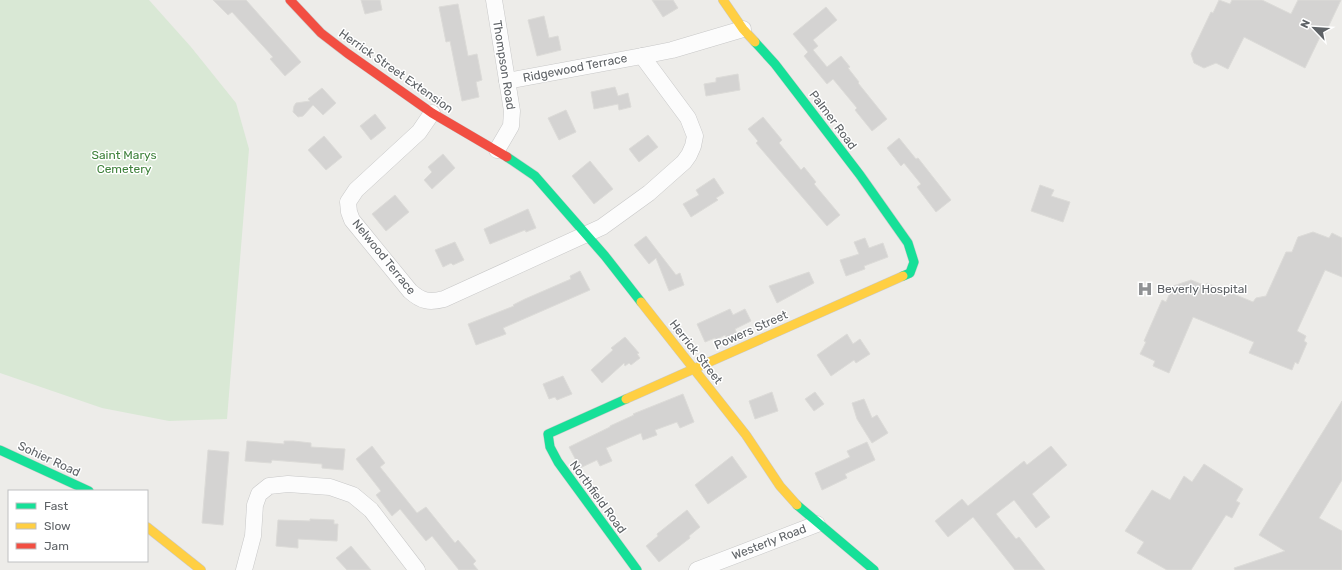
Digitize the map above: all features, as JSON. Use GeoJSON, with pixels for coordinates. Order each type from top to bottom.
{"type":"FeatureCollection","features":[{"type":"Feature","properties":{"kind":"street","name":"Herrick Street Extension"},"geometry":{"type":"LineString","coordinates":[[290,0],[326,37],[432,113],[497,150]]}},
{"type":"Feature","properties":{"kind":"street","name":"Thompson Road"},"geometry":{"type":"LineString","coordinates":[[494,0],[512,120],[509,130],[497,150]]}},
{"type":"Feature","properties":{"kind":"street","name":"Palmer Road"},"geometry":{"type":"LineString","coordinates":[[723,0],[742,30],[775,64],[860,175],[908,243],[914,262]]}},
{"type":"Feature","properties":{"kind":"street","name":"Ridgewood Terrace"},"geometry":{"type":"LineString","coordinates":[[507,81],[672,50],[742,30]]}},
{"type":"Feature","properties":{"kind":"street","name":"Ridgewood Terrace"},"geometry":{"type":"LineString","coordinates":[[586,234],[602,227],[649,193],[684,162],[694,146],[693,128],[688,118],[642,56]]}},
{"type":"Feature","properties":{"kind":"street","name":"Nelwood Terrace"},"geometry":{"type":"LineString","coordinates":[[432,113],[418,132],[356,190],[348,202],[352,220],[415,296],[426,302],[444,299],[586,234]]}},
{"type":"Feature","properties":{"kind":"street","name":"Herrick Street"},"geometry":{"type":"LineString","coordinates":[[497,150],[535,176],[586,234],[746,435],[780,486],[817,524],[874,570]]}},
{"type":"Feature","properties":{"kind":"street","name":"Powers Street"},"geometry":{"type":"LineString","coordinates":[[548,434],[910,273],[914,262]]}},
{"type":"Feature","properties":{"kind":"street","name":"Northfield Road"},"geometry":{"type":"LineString","coordinates":[[548,434],[550,447],[558,462],[637,570]]}},
{"type":"Feature","properties":{"kind":"street","name":"Sohier Road"},"geometry":{"type":"LineString","coordinates":[[0,450],[87,490]]}},
{"type":"Feature","properties":{"kind":"street"},"geometry":{"type":"LineString","coordinates":[[244,570],[253,536],[255,505],[260,494],[269,486],[288,484],[330,487],[353,495],[370,510],[417,570]]}},
{"type":"Feature","properties":{"kind":"street","name":"Westerly Road"},"geometry":{"type":"LineString","coordinates":[[698,570],[817,524]]}},
{"type":"Feature","properties":{"kind":"street"},"geometry":{"type":"LineString","coordinates":[[148,528],[201,570]]}},
{"type":"Feature","properties":{"kind":"green space","name":"Saint Marys Cemetery"},"geometry":{"type":"Polygon","coordinates":[[[0,0],[149,0],[191,47],[236,103],[249,149],[227,419],[169,421],[102,408],[0,373],[0,0]]]}},
{"type":"Feature","properties":{"kind":"building"},"geometry":{"type":"Polygon","coordinates":[[[213,0],[246,0],[301,62],[285,76],[270,59],[273,57],[232,12],[228,15],[213,0]]]}},
{"type":"Feature","properties":{"kind":"building"},"geometry":{"type":"Polygon","coordinates":[[[361,0],[380,0],[382,10],[365,14],[361,0]]]}},
{"type":"Feature","properties":{"kind":"building"},"geometry":{"type":"Polygon","coordinates":[[[652,0],[673,0],[678,8],[663,17],[652,0]]]}},
{"type":"Feature","properties":{"kind":"building"},"geometry":{"type":"Polygon","coordinates":[[[1219,0],[1230,4],[1232,0],[1262,0],[1291,14],[1298,0],[1341,0],[1323,38],[1320,37],[1305,68],[1244,37],[1228,69],[1216,63],[1204,68],[1194,63],[1191,54],[1211,12],[1213,13],[1219,0]]]}},
{"type":"Feature","properties":{"kind":"building"},"geometry":{"type":"Polygon","coordinates":[[[458,4],[468,56],[477,54],[482,80],[476,82],[479,97],[462,101],[450,41],[446,42],[439,7],[458,4]]]}},
{"type":"Feature","properties":{"kind":"building"},"geometry":{"type":"Polygon","coordinates":[[[826,7],[837,20],[813,40],[818,46],[813,50],[827,67],[841,56],[850,67],[848,68],[859,82],[858,83],[887,119],[872,131],[855,110],[857,108],[833,79],[827,84],[804,56],[808,52],[793,34],[826,7]]]}},
{"type":"Feature","properties":{"kind":"building"},"geometry":{"type":"Polygon","coordinates":[[[544,16],[549,38],[558,36],[561,50],[537,56],[528,20],[544,16]]]}},
{"type":"Feature","properties":{"kind":"building"},"geometry":{"type":"Polygon","coordinates":[[[738,74],[740,90],[706,96],[704,84],[716,82],[716,78],[738,74]]]}},
{"type":"Feature","properties":{"kind":"building"},"geometry":{"type":"Polygon","coordinates":[[[615,87],[618,96],[628,93],[631,107],[619,110],[618,104],[594,109],[591,92],[615,87]]]}},
{"type":"Feature","properties":{"kind":"building"},"geometry":{"type":"Polygon","coordinates":[[[322,88],[336,103],[323,115],[313,105],[303,116],[298,117],[293,112],[296,103],[310,101],[308,99],[322,88]]]}},
{"type":"Feature","properties":{"kind":"building"},"geometry":{"type":"Polygon","coordinates":[[[566,110],[576,132],[559,140],[548,118],[566,110]]]}},
{"type":"Feature","properties":{"kind":"building"},"geometry":{"type":"Polygon","coordinates":[[[375,114],[386,128],[371,140],[360,126],[375,114]]]}},
{"type":"Feature","properties":{"kind":"building"},"geometry":{"type":"Polygon","coordinates":[[[763,117],[782,140],[779,143],[801,170],[804,167],[816,182],[814,184],[840,215],[827,226],[756,143],[758,141],[748,129],[763,117]]]}},
{"type":"Feature","properties":{"kind":"building"},"geometry":{"type":"Polygon","coordinates":[[[648,135],[658,147],[639,162],[629,149],[648,135]]]}},
{"type":"Feature","properties":{"kind":"building"},"geometry":{"type":"Polygon","coordinates":[[[324,136],[342,157],[326,170],[308,150],[324,136]]]}},
{"type":"Feature","properties":{"kind":"building"},"geometry":{"type":"Polygon","coordinates":[[[899,138],[916,159],[918,158],[951,200],[936,212],[917,187],[921,184],[904,163],[901,166],[887,148],[899,138]]]}},
{"type":"Feature","properties":{"kind":"building"},"geometry":{"type":"Polygon","coordinates":[[[443,154],[455,168],[432,189],[424,180],[432,172],[428,167],[443,154]]]}},
{"type":"Feature","properties":{"kind":"building"},"geometry":{"type":"Polygon","coordinates":[[[590,161],[613,189],[594,204],[572,176],[590,161]]]}},
{"type":"Feature","properties":{"kind":"building"},"geometry":{"type":"Polygon","coordinates":[[[714,178],[724,193],[716,198],[718,200],[691,217],[683,204],[699,195],[696,190],[714,178]]]}},
{"type":"Feature","properties":{"kind":"building"},"geometry":{"type":"Polygon","coordinates":[[[1040,185],[1054,190],[1051,196],[1070,202],[1063,222],[1031,211],[1040,185]]]}},
{"type":"Feature","properties":{"kind":"building"},"geometry":{"type":"Polygon","coordinates":[[[395,195],[409,212],[386,231],[372,214],[395,195]]]}},
{"type":"Feature","properties":{"kind":"building"},"geometry":{"type":"Polygon","coordinates":[[[528,209],[536,228],[526,232],[525,230],[490,244],[484,229],[528,209]]]}},
{"type":"Feature","properties":{"kind":"building"},"geometry":{"type":"Polygon","coordinates":[[[1313,232],[1329,238],[1332,233],[1342,238],[1342,277],[1325,270],[1297,331],[1306,336],[1304,341],[1307,343],[1298,364],[1295,362],[1292,370],[1249,353],[1254,342],[1193,317],[1169,373],[1153,366],[1155,361],[1140,354],[1146,342],[1144,341],[1162,300],[1166,302],[1173,286],[1191,280],[1206,286],[1207,283],[1253,302],[1256,298],[1266,296],[1286,252],[1292,252],[1298,237],[1313,232]]]}},
{"type":"Feature","properties":{"kind":"building"},"geometry":{"type":"Polygon","coordinates":[[[646,236],[676,275],[680,273],[684,285],[669,291],[656,258],[649,264],[634,245],[646,236]]]}},
{"type":"Feature","properties":{"kind":"building"},"geometry":{"type":"Polygon","coordinates":[[[865,238],[869,248],[883,243],[888,257],[864,266],[865,269],[846,276],[840,260],[859,254],[854,242],[865,238]]]}},
{"type":"Feature","properties":{"kind":"building"},"geometry":{"type":"Polygon","coordinates":[[[455,242],[464,260],[453,265],[451,263],[443,267],[435,250],[455,242]]]}},
{"type":"Feature","properties":{"kind":"building"},"geometry":{"type":"Polygon","coordinates":[[[580,271],[590,290],[503,328],[506,334],[476,345],[468,324],[514,306],[513,305],[525,299],[571,279],[570,276],[580,271]]]}},
{"type":"Feature","properties":{"kind":"building"},"geometry":{"type":"Polygon","coordinates":[[[809,272],[814,283],[777,303],[769,286],[809,272]]]}},
{"type":"Feature","properties":{"kind":"building"},"geometry":{"type":"Polygon","coordinates":[[[730,309],[733,315],[745,309],[751,321],[735,329],[737,334],[727,339],[725,335],[716,340],[715,338],[705,342],[697,324],[730,309]]]}},
{"type":"Feature","properties":{"kind":"building"},"geometry":{"type":"Polygon","coordinates":[[[847,334],[853,344],[860,339],[870,354],[856,363],[854,360],[831,376],[817,355],[847,334]]]}},
{"type":"Feature","properties":{"kind":"building"},"geometry":{"type":"Polygon","coordinates":[[[625,337],[639,353],[637,354],[640,358],[631,365],[629,363],[625,366],[624,363],[602,383],[591,370],[613,350],[611,348],[625,337]]]}},
{"type":"Feature","properties":{"kind":"building"},"geometry":{"type":"Polygon","coordinates":[[[563,376],[572,394],[557,400],[555,397],[549,399],[543,384],[563,376]]]}},
{"type":"Feature","properties":{"kind":"building"},"geometry":{"type":"Polygon","coordinates":[[[772,392],[778,411],[755,419],[749,401],[772,392]]]}},
{"type":"Feature","properties":{"kind":"building"},"geometry":{"type":"Polygon","coordinates":[[[815,392],[824,404],[814,411],[805,399],[815,392]]]}},
{"type":"Feature","properties":{"kind":"building"},"geometry":{"type":"Polygon","coordinates":[[[683,394],[694,422],[680,428],[677,422],[655,430],[657,435],[643,440],[641,433],[606,448],[612,461],[600,466],[597,460],[580,468],[569,447],[634,415],[633,414],[683,394]]]}},
{"type":"Feature","properties":{"kind":"building"},"geometry":{"type":"Polygon","coordinates":[[[864,399],[872,418],[877,415],[888,433],[872,443],[857,419],[852,403],[864,399]]]}},
{"type":"Feature","properties":{"kind":"building"},"geometry":{"type":"Polygon","coordinates":[[[1342,401],[1342,480],[1319,518],[1342,531],[1342,570],[1235,570],[1234,568],[1285,551],[1259,535],[1342,401]]]}},
{"type":"Feature","properties":{"kind":"building"},"geometry":{"type":"Polygon","coordinates":[[[247,441],[284,444],[284,441],[293,441],[311,443],[311,447],[345,449],[343,470],[322,468],[322,464],[272,460],[271,463],[245,461],[247,441]]]}},
{"type":"Feature","properties":{"kind":"building"},"geometry":{"type":"Polygon","coordinates":[[[867,442],[875,460],[845,474],[847,478],[822,490],[815,473],[850,457],[847,451],[867,442]]]}},
{"type":"Feature","properties":{"kind":"building"},"geometry":{"type":"Polygon","coordinates":[[[372,446],[385,463],[380,467],[417,513],[426,507],[455,543],[458,540],[476,561],[473,564],[478,570],[459,570],[432,536],[426,541],[400,509],[392,516],[376,495],[381,491],[356,459],[372,446]]]}},
{"type":"Feature","properties":{"kind":"building"},"geometry":{"type":"Polygon","coordinates":[[[1051,446],[1067,465],[1032,494],[1050,517],[1036,528],[1014,500],[996,514],[1016,539],[1019,537],[1045,570],[1015,570],[973,517],[948,537],[935,521],[962,499],[968,506],[1024,461],[1027,465],[1051,446]]]}},
{"type":"Feature","properties":{"kind":"building"},"geometry":{"type":"Polygon","coordinates":[[[208,450],[229,452],[223,525],[202,523],[208,450]]]}},
{"type":"Feature","properties":{"kind":"building"},"geometry":{"type":"Polygon","coordinates":[[[732,456],[747,477],[708,504],[695,485],[732,456]]]}},
{"type":"Feature","properties":{"kind":"building"},"geometry":{"type":"Polygon","coordinates":[[[1204,464],[1243,489],[1236,501],[1240,503],[1232,518],[1226,515],[1191,570],[1167,570],[1137,553],[1144,542],[1125,531],[1152,490],[1170,500],[1184,476],[1192,482],[1204,464]]]}},
{"type":"Feature","properties":{"kind":"building"},"geometry":{"type":"Polygon","coordinates":[[[687,510],[700,527],[689,536],[690,538],[659,562],[646,546],[658,536],[657,534],[687,510]]]}},
{"type":"Feature","properties":{"kind":"building"},"geometry":{"type":"Polygon","coordinates":[[[310,519],[334,520],[334,524],[338,524],[337,541],[298,539],[298,548],[276,546],[278,520],[310,521],[310,519]]]}},
{"type":"Feature","properties":{"kind":"building"},"geometry":{"type":"Polygon","coordinates":[[[351,546],[371,570],[347,570],[336,558],[351,546]]]}},
{"type":"Feature","properties":{"kind":"traffic: fast"},"geometry":{"type":"LineString","coordinates":[[755,42],[775,64],[860,175],[908,243],[914,262],[910,273],[903,276]]}},
{"type":"Feature","properties":{"kind":"traffic: fast"},"geometry":{"type":"LineString","coordinates":[[507,157],[535,176],[605,256],[641,302]]}},
{"type":"Feature","properties":{"kind":"traffic: fast"},"geometry":{"type":"LineString","coordinates":[[626,399],[548,434],[550,447],[558,462],[637,570]]}},
{"type":"Feature","properties":{"kind":"traffic: fast"},"geometry":{"type":"LineString","coordinates":[[0,450],[87,490]]}},
{"type":"Feature","properties":{"kind":"traffic: fast"},"geometry":{"type":"LineString","coordinates":[[797,505],[874,570]]}},
{"type":"Feature","properties":{"kind":"traffic: slow"},"geometry":{"type":"LineString","coordinates":[[723,0],[743,29],[755,42]]}},
{"type":"Feature","properties":{"kind":"traffic: slow"},"geometry":{"type":"LineString","coordinates":[[626,399],[903,276]]}},
{"type":"Feature","properties":{"kind":"traffic: slow"},"geometry":{"type":"LineString","coordinates":[[641,302],[746,435],[780,486],[797,505]]}},
{"type":"Feature","properties":{"kind":"traffic: slow"},"geometry":{"type":"LineString","coordinates":[[148,528],[201,570]]}},
{"type":"Feature","properties":{"kind":"traffic: jam"},"geometry":{"type":"LineString","coordinates":[[290,0],[321,33],[347,53],[432,113],[507,157]]}},
{"type":"Feature","properties":{"kind":"place","name":"Beverly Hospital"},"geometry":{"type":"Point","coordinates":[1145,289]}}]}
